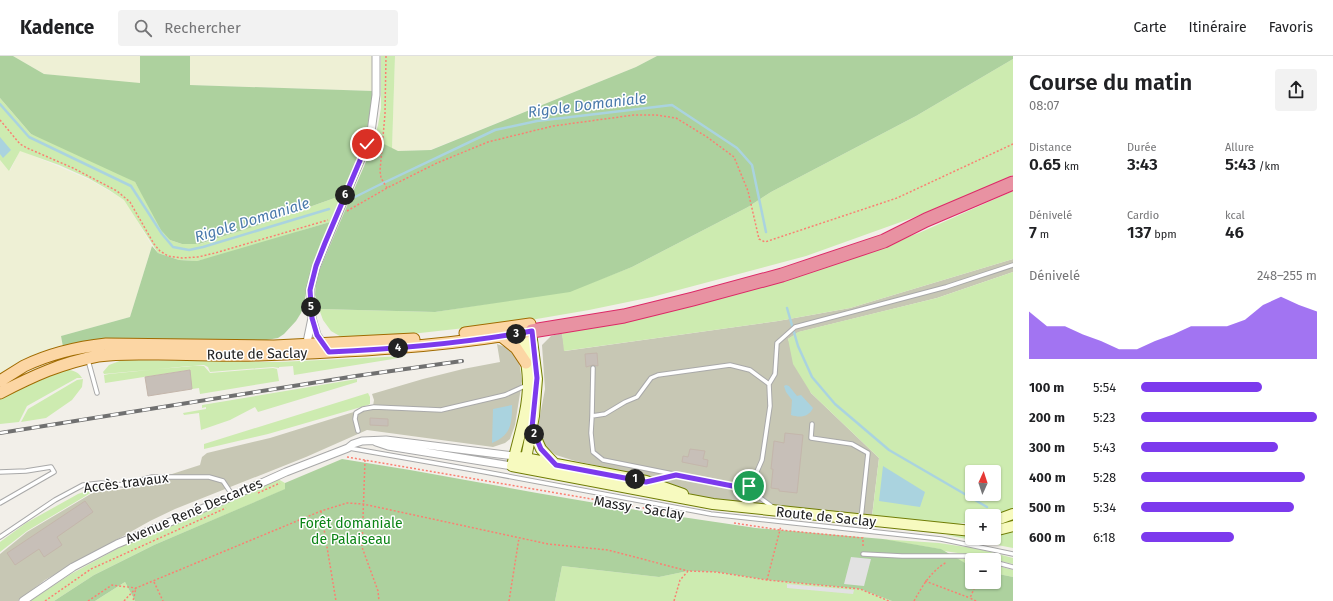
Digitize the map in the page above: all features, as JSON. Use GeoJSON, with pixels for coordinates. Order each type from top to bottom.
{"type":"FeatureCollection","features":[{"type":"Feature","properties":{"kind":"highway"},"geometry":{"type":"LineString","coordinates":[[526,328],[692,292],[778,268],[926,220],[1013,182]]}},
{"type":"Feature","properties":{"kind":"main road","name":"Route de Saclay"},"geometry":{"type":"LineString","coordinates":[[326,348],[378,350],[501,336],[526,328]]}},
{"type":"Feature","properties":{"kind":"main road","name":"Route de Saclay"},"geometry":{"type":"LineString","coordinates":[[0,393],[30,377],[66,364],[99,356],[133,354],[248,355],[526,328]]}},
{"type":"Feature","properties":{"kind":"main road"},"geometry":{"type":"LineString","coordinates":[[513,461],[520,436],[528,385],[526,363],[526,328]]}},
{"type":"Feature","properties":{"kind":"main road"},"geometry":{"type":"LineString","coordinates":[[526,328],[537,378],[532,428],[526,463],[556,465],[646,482],[713,504]]}},
{"type":"Feature","properties":{"kind":"main road"},"geometry":{"type":"LineString","coordinates":[[501,336],[516,348],[526,363]]}},
{"type":"Feature","properties":{"kind":"main road","name":"Route de Saclay"},"geometry":{"type":"LineString","coordinates":[[0,380],[25,366],[51,356],[82,348],[106,344],[274,346],[306,349]]}},
{"type":"Feature","properties":{"kind":"main road"},"geometry":{"type":"LineString","coordinates":[[532,428],[541,449],[556,465]]}},
{"type":"Feature","properties":{"kind":"main road","name":"Route de Saclay"},"geometry":{"type":"LineString","coordinates":[[513,461],[713,504],[965,530]]}},
{"type":"Feature","properties":{"kind":"main road"},"geometry":{"type":"LineString","coordinates":[[1001,518],[1013,514]]}},
{"type":"Feature","properties":{"kind":"main road"},"geometry":{"type":"LineString","coordinates":[[1001,529],[1013,526]]}},
{"type":"Feature","properties":{"kind":"main road","name":"Route de Saclay"},"geometry":{"type":"LineString","coordinates":[[938,528],[965,527]]}},
{"type":"Feature","properties":{"kind":"street"},"geometry":{"type":"LineString","coordinates":[[326,348],[317,335],[312,318],[310,290],[313,276],[330,230],[371,132],[375,100],[376,56]]}},
{"type":"Feature","properties":{"kind":"street"},"geometry":{"type":"LineString","coordinates":[[306,349],[312,318]]}},
{"type":"Feature","properties":{"kind":"street","name":"Avenue René Descartes"},"geometry":{"type":"LineString","coordinates":[[23,601],[73,567],[99,552],[233,496],[286,472],[348,448],[353,444],[372,440],[388,446],[513,461]]}},
{"type":"Feature","properties":{"kind":"lane"},"geometry":{"type":"LineString","coordinates":[[748,489],[762,460],[770,406],[769,384],[774,374],[777,343],[795,327],[946,287],[1013,265]]}},
{"type":"Feature","properties":{"kind":"lane"},"geometry":{"type":"LineString","coordinates":[[88,359],[97,393]]}},
{"type":"Feature","properties":{"kind":"lane"},"geometry":{"type":"LineString","coordinates":[[592,416],[605,414],[625,402],[637,397],[651,378],[658,375],[730,365],[750,370],[769,384]]}},
{"type":"Feature","properties":{"kind":"lane"},"geometry":{"type":"LineString","coordinates":[[593,368],[591,433],[592,452],[603,460],[748,489],[780,512]]}},
{"type":"Feature","properties":{"kind":"lane"},"geometry":{"type":"LineString","coordinates":[[358,431],[354,419],[356,413],[363,408],[374,407],[441,410],[505,395],[528,385]]}},
{"type":"Feature","properties":{"kind":"lane"},"geometry":{"type":"LineString","coordinates":[[812,424],[811,438],[852,444],[868,453],[861,520]]}},
{"type":"Feature","properties":{"kind":"lane"},"geometry":{"type":"LineString","coordinates":[[348,448],[480,470],[711,514],[941,539],[1013,554]]}},
{"type":"Feature","properties":{"kind":"lane"},"geometry":{"type":"LineString","coordinates":[[0,472],[26,471],[51,467],[54,472],[0,503]]}},
{"type":"Feature","properties":{"kind":"lane"},"geometry":{"type":"LineString","coordinates":[[646,482],[676,475]]}},
{"type":"Feature","properties":{"kind":"lane","name":"Accès travaux"},"geometry":{"type":"LineString","coordinates":[[0,537],[55,500],[83,485],[101,483],[124,485],[152,477],[209,477],[223,481],[233,496]]}},
{"type":"Feature","properties":{"kind":"lane"},"geometry":{"type":"LineString","coordinates":[[863,554],[902,556],[965,556]]}},
{"type":"Feature","properties":{"kind":"lane"},"geometry":{"type":"LineString","coordinates":[[1001,564],[1013,567]]}},
{"type":"Feature","properties":{"kind":"path"},"geometry":{"type":"LineString","coordinates":[[386,56],[385,114],[380,171],[387,188]]}},
{"type":"Feature","properties":{"kind":"path"},"geometry":{"type":"LineString","coordinates":[[343,213],[387,188],[437,163],[488,142],[553,126],[634,115],[663,116],[676,118],[707,137],[734,157],[748,191],[759,239],[765,242],[897,198],[1013,144]]}},
{"type":"Feature","properties":{"kind":"path"},"geometry":{"type":"LineString","coordinates":[[0,120],[23,146],[73,168],[118,191],[130,202],[154,244],[160,251],[168,256],[182,258],[198,257],[329,220]]}},
{"type":"Feature","properties":{"kind":"path","name":"Massy - Saclay"},"geometry":{"type":"LineString","coordinates":[[345,456],[679,514]]}},
{"type":"Feature","properties":{"kind":"path"},"geometry":{"type":"LineString","coordinates":[[365,460],[362,547],[378,591],[379,601]]}},
{"type":"Feature","properties":{"kind":"path"},"geometry":{"type":"LineString","coordinates":[[253,496],[279,484],[282,480]]}},
{"type":"Feature","properties":{"kind":"path"},"geometry":{"type":"LineString","coordinates":[[88,601],[112,585],[136,588],[154,582],[321,511],[347,503],[363,504],[548,544],[608,550],[688,572],[716,572],[766,580],[860,589],[889,601]]}},
{"type":"Feature","properties":{"kind":"path"},"geometry":{"type":"LineString","coordinates":[[45,601],[91,570],[226,508]]}},
{"type":"Feature","properties":{"kind":"path"},"geometry":{"type":"LineString","coordinates":[[321,511],[336,601]]}},
{"type":"Feature","properties":{"kind":"path"},"geometry":{"type":"LineString","coordinates":[[729,522],[780,530],[863,538],[863,554]]}},
{"type":"Feature","properties":{"kind":"path"},"geometry":{"type":"LineString","coordinates":[[766,580],[782,522]]}},
{"type":"Feature","properties":{"kind":"path"},"geometry":{"type":"LineString","coordinates":[[509,601],[519,538]]}},
{"type":"Feature","properties":{"kind":"path"},"geometry":{"type":"LineString","coordinates":[[914,601],[925,581],[934,570],[946,562],[953,562]]}},
{"type":"Feature","properties":{"kind":"path"},"geometry":{"type":"LineString","coordinates":[[674,601],[680,580],[688,572]]}},
{"type":"Feature","properties":{"kind":"path"},"geometry":{"type":"LineString","coordinates":[[925,581],[976,601]]}},
{"type":"Feature","properties":{"kind":"path"},"geometry":{"type":"LineString","coordinates":[[154,582],[163,601]]}},
{"type":"Feature","properties":{"kind":"path"},"geometry":{"type":"LineString","coordinates":[[124,601],[136,588]]}},
{"type":"Feature","properties":{"kind":"path"},"geometry":{"type":"LineString","coordinates":[[133,601],[136,588]]}},
{"type":"Feature","properties":{"kind":"path"},"geometry":{"type":"LineString","coordinates":[[970,598],[974,589]]}},
{"type":"Feature","properties":{"kind":"shaded area"},"geometry":{"type":"Polygon","coordinates":[[[13,56],[140,56],[140,84],[44,74],[13,56]]]}},
{"type":"Feature","properties":{"kind":"shaded area"},"geometry":{"type":"Polygon","coordinates":[[[190,56],[374,56],[373,91],[189,85],[190,56]]]}},
{"type":"Feature","properties":{"kind":"shaded area"},"geometry":{"type":"Polygon","coordinates":[[[395,56],[657,56],[636,67],[430,150],[398,151],[392,149],[395,56]]]}},
{"type":"Feature","properties":{"kind":"shaded area"},"geometry":{"type":"Polygon","coordinates":[[[20,150],[90,180],[125,200],[152,246],[130,317],[61,336],[63,347],[0,375],[0,160],[10,171],[20,150]]]}},
{"type":"Feature","properties":{"kind":"shaded area"},"geometry":{"type":"Polygon","coordinates":[[[1013,259],[1013,272],[937,298],[799,332],[788,339],[811,393],[879,458],[872,516],[732,502],[697,496],[632,473],[575,461],[556,455],[546,447],[538,427],[545,389],[542,345],[551,336],[562,333],[565,351],[778,321],[850,308],[1013,259]]]}},
{"type":"Feature","properties":{"kind":"shaded area"},"geometry":{"type":"Polygon","coordinates":[[[497,344],[511,349],[519,361],[522,381],[515,425],[510,439],[505,443],[493,447],[367,430],[306,457],[175,509],[150,521],[45,580],[18,601],[0,601],[0,554],[27,532],[99,489],[119,490],[144,483],[200,465],[202,457],[207,453],[270,438],[373,406],[374,400],[372,394],[463,369],[500,362],[497,344]]]}},
{"type":"Feature","properties":{"kind":"shaded area"},"geometry":{"type":"Polygon","coordinates":[[[851,557],[871,559],[864,586],[844,584],[851,557]]]}},
{"type":"Feature","properties":{"kind":"shaded area"},"geometry":{"type":"Polygon","coordinates":[[[787,584],[854,590],[853,594],[787,588],[787,584]]]}},
{"type":"Feature","properties":{"kind":"green space"},"geometry":{"type":"Polygon","coordinates":[[[0,56],[13,56],[44,74],[140,83],[140,56],[190,56],[190,85],[373,91],[369,127],[363,150],[343,195],[253,227],[199,244],[182,244],[170,240],[161,230],[135,182],[31,134],[0,98],[0,56]]]}},
{"type":"Feature","properties":{"kind":"green space"},"geometry":{"type":"Polygon","coordinates":[[[381,56],[395,56],[392,149],[380,142],[371,150],[381,108],[381,56]]]}},
{"type":"Feature","properties":{"kind":"green space"},"geometry":{"type":"Polygon","coordinates":[[[657,56],[1013,56],[1013,59],[916,116],[771,192],[748,207],[632,267],[570,292],[435,312],[319,309],[315,295],[316,278],[371,150],[380,142],[398,151],[431,150],[636,67],[657,56]]]}},
{"type":"Feature","properties":{"kind":"green space"},"geometry":{"type":"Polygon","coordinates":[[[1013,59],[1013,175],[912,218],[806,256],[652,297],[589,310],[519,322],[411,334],[343,338],[331,331],[323,320],[319,309],[435,312],[570,291],[632,267],[748,207],[771,192],[916,116],[1013,59]]]}},
{"type":"Feature","properties":{"kind":"green space"},"geometry":{"type":"Polygon","coordinates":[[[0,98],[31,134],[67,146],[135,182],[170,240],[182,244],[200,244],[343,195],[330,222],[280,239],[221,255],[197,261],[179,260],[158,253],[124,200],[88,178],[59,165],[20,151],[9,171],[0,160],[0,98]]]}},
{"type":"Feature","properties":{"kind":"green space"},"geometry":{"type":"Polygon","coordinates":[[[1013,191],[1013,259],[850,308],[778,321],[564,351],[562,333],[634,320],[767,285],[919,233],[1013,191]]]}},
{"type":"Feature","properties":{"kind":"green space"},"geometry":{"type":"Polygon","coordinates":[[[330,222],[309,278],[301,313],[296,321],[284,334],[278,338],[261,341],[63,347],[61,336],[130,317],[152,246],[158,253],[179,260],[197,261],[330,222]]]}},
{"type":"Feature","properties":{"kind":"green space"},"geometry":{"type":"Polygon","coordinates":[[[1013,272],[1013,511],[1001,514],[1001,509],[965,509],[965,523],[957,524],[872,517],[879,458],[811,393],[793,364],[788,339],[798,332],[937,298],[1013,272]]]}},
{"type":"Feature","properties":{"kind":"green space"},"geometry":{"type":"Polygon","coordinates":[[[406,356],[294,375],[293,366],[210,372],[208,367],[204,365],[104,374],[103,372],[109,365],[122,360],[279,362],[406,356]]]}},
{"type":"Feature","properties":{"kind":"green space"},"geometry":{"type":"Polygon","coordinates":[[[189,366],[204,366],[210,373],[273,368],[277,369],[279,381],[200,394],[199,388],[192,389],[189,370],[105,383],[104,375],[189,366]]]}},
{"type":"Feature","properties":{"kind":"green space"},"geometry":{"type":"Polygon","coordinates":[[[62,369],[76,372],[82,378],[77,378],[27,406],[19,422],[0,424],[0,399],[38,377],[62,369]]]}},
{"type":"Feature","properties":{"kind":"green space"},"geometry":{"type":"Polygon","coordinates":[[[83,379],[82,387],[72,400],[46,418],[21,422],[28,409],[77,380],[83,379]]]}},
{"type":"Feature","properties":{"kind":"green space"},"geometry":{"type":"Polygon","coordinates":[[[357,379],[357,382],[258,412],[255,407],[230,420],[201,430],[199,413],[184,415],[183,413],[206,409],[206,407],[202,408],[202,405],[357,379]]]}},
{"type":"Feature","properties":{"kind":"green space"},"geometry":{"type":"Polygon","coordinates":[[[368,393],[370,397],[370,404],[368,405],[268,434],[204,449],[204,444],[368,393]]]}},
{"type":"Feature","properties":{"kind":"green space","name":"Forêt domaniale de Palaiseau"},"geometry":{"type":"Polygon","coordinates":[[[342,459],[648,512],[756,528],[883,539],[941,549],[965,563],[965,589],[1001,589],[1001,574],[1013,577],[1013,601],[892,601],[860,589],[767,580],[716,572],[688,571],[659,577],[562,566],[555,601],[135,601],[125,582],[95,601],[54,601],[94,575],[154,545],[285,489],[285,483],[342,459]]]}},
{"type":"Feature","properties":{"kind":"green space"},"geometry":{"type":"Polygon","coordinates":[[[278,479],[285,483],[286,489],[154,545],[94,575],[54,601],[30,601],[71,574],[126,544],[278,479]]]}},
{"type":"Feature","properties":{"kind":"green space"},"geometry":{"type":"Polygon","coordinates":[[[98,487],[99,488],[27,531],[0,552],[0,542],[26,523],[78,494],[98,487]]]}},
{"type":"Feature","properties":{"kind":"green space"},"geometry":{"type":"Polygon","coordinates":[[[1013,530],[1013,548],[998,545],[1001,545],[1001,532],[1013,530]]]}},
{"type":"Feature","properties":{"kind":"green space"},"geometry":{"type":"Polygon","coordinates":[[[946,535],[965,536],[965,539],[946,535]]]}},
{"type":"Feature","properties":{"kind":"green space"},"geometry":{"type":"Polygon","coordinates":[[[880,539],[939,543],[979,549],[994,553],[965,554],[880,539]]]}},
{"type":"Feature","properties":{"kind":"green space"},"geometry":{"type":"Polygon","coordinates":[[[1001,555],[1013,558],[1013,564],[1001,561],[1001,555]]]}},
{"type":"Feature","properties":{"kind":"green space"},"geometry":{"type":"Polygon","coordinates":[[[955,558],[965,559],[965,563],[955,558]]]}},
{"type":"Feature","properties":{"kind":"green space"},"geometry":{"type":"Polygon","coordinates":[[[562,566],[659,577],[688,571],[716,572],[767,580],[860,589],[892,601],[555,601],[562,566]]]}},
{"type":"Feature","properties":{"kind":"green space"},"geometry":{"type":"Polygon","coordinates":[[[1001,567],[1013,570],[1013,577],[1001,574],[1001,567]]]}},
{"type":"Feature","properties":{"kind":"green space"},"geometry":{"type":"Polygon","coordinates":[[[125,582],[135,601],[95,601],[125,582]]]}},
{"type":"Feature","properties":{"kind":"water"},"geometry":{"type":"Polygon","coordinates":[[[0,137],[11,150],[3,158],[0,154],[0,137]]]}},
{"type":"Feature","properties":{"kind":"water"},"geometry":{"type":"Polygon","coordinates":[[[784,386],[789,386],[797,396],[801,395],[813,408],[807,415],[791,415],[792,400],[786,392],[784,386]]]}},
{"type":"Feature","properties":{"kind":"water"},"geometry":{"type":"Polygon","coordinates":[[[512,405],[512,418],[507,432],[492,443],[493,409],[512,405]]]}},
{"type":"Feature","properties":{"kind":"water"},"geometry":{"type":"Polygon","coordinates":[[[883,466],[925,492],[920,507],[879,501],[883,466]]]}},
{"type":"Feature","properties":{"kind":"building"},"geometry":{"type":"Polygon","coordinates":[[[597,353],[598,366],[593,365],[586,367],[585,354],[597,353]]]}},
{"type":"Feature","properties":{"kind":"building"},"geometry":{"type":"Polygon","coordinates":[[[190,370],[192,389],[148,396],[145,377],[190,370]]]}},
{"type":"Feature","properties":{"kind":"building"},"geometry":{"type":"Polygon","coordinates":[[[370,418],[388,419],[388,426],[370,425],[370,418]]]}},
{"type":"Feature","properties":{"kind":"building"},"geometry":{"type":"Polygon","coordinates":[[[785,433],[803,435],[797,493],[779,491],[779,489],[771,488],[773,469],[771,469],[774,441],[784,443],[785,433]]]}},
{"type":"Feature","properties":{"kind":"building"},"geometry":{"type":"Polygon","coordinates":[[[690,449],[705,451],[703,459],[708,460],[707,467],[682,462],[683,456],[688,457],[690,449]]]}},
{"type":"Feature","properties":{"kind":"building"},"geometry":{"type":"Polygon","coordinates":[[[85,501],[93,512],[57,537],[62,545],[44,557],[39,549],[15,565],[7,553],[85,501]]]}},
{"type":"Feature","properties":{"kind":"waterway","name":"Rigole Domaniale"},"geometry":{"type":"LineString","coordinates":[[0,104],[29,137],[131,186],[162,234],[173,247],[189,250],[203,247],[329,209]]}},
{"type":"Feature","properties":{"kind":"waterway","name":"Rigole Domaniale"},"geometry":{"type":"LineString","coordinates":[[353,198],[495,130],[537,121],[672,105],[737,148],[752,165],[766,232]]}},
{"type":"Feature","properties":{"kind":"waterway"},"geometry":{"type":"LineString","coordinates":[[787,308],[798,346],[812,377],[835,404],[889,450],[987,507]]}},
{"type":"Feature","properties":{"kind":"railway"},"geometry":{"type":"LineString","coordinates":[[0,433],[356,376],[462,361]]}},
{"type":"Feature","properties":{"kind":"route"},"geometry":{"type":"LineString","coordinates":[[367,144],[330,230],[316,266],[310,290],[312,318],[317,335],[329,352],[378,350],[458,342],[532,331],[537,378],[532,428],[541,449],[556,465],[646,482],[676,475],[748,489],[749,486]]}}]}
